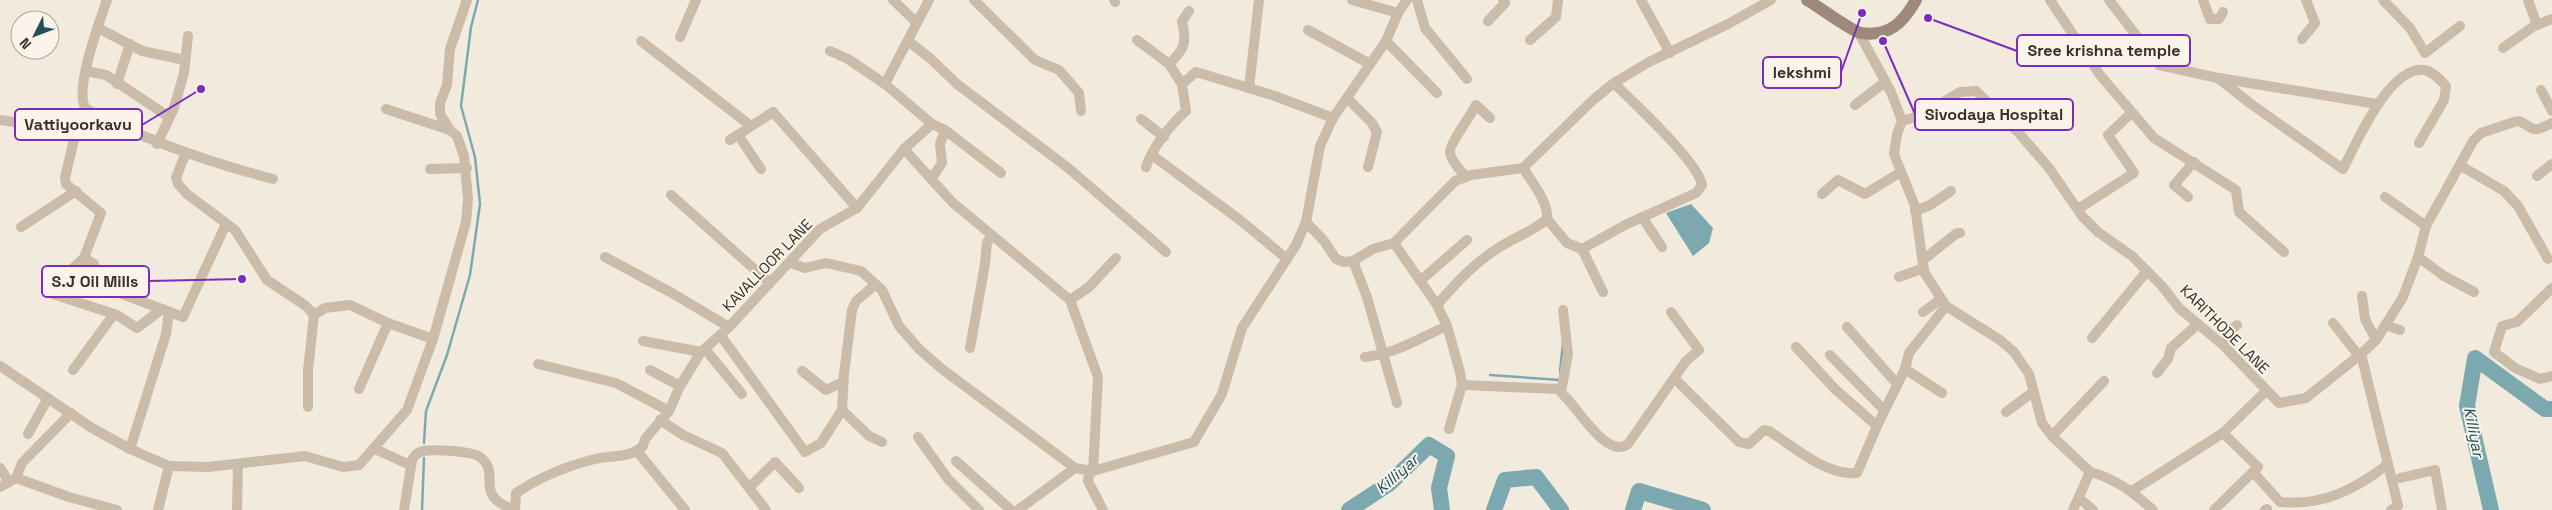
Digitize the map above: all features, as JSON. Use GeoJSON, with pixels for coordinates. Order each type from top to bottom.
{"type":"FeatureCollection","features":[{"type":"Feature","properties":{"kind":"main road"},"geometry":{"type":"LineString","coordinates":[[1808,0],[1859,33],[1891,30],[1908,15],[1916,0]]}},
{"type":"Feature","properties":{"kind":"street"},"geometry":{"type":"LineString","coordinates":[[107,0],[86,71],[83,98],[86,109],[76,131],[65,178],[66,184],[100,213],[84,258],[57,283],[51,292],[63,299],[92,305],[114,314],[137,328],[166,311]]}},
{"type":"Feature","properties":{"kind":"street"},"geometry":{"type":"LineString","coordinates":[[0,366],[130,449],[169,466],[208,467],[305,456],[352,467],[365,460],[408,410],[433,339],[466,222],[468,199],[467,168],[457,136],[450,130],[440,114],[440,102],[447,85],[450,49],[466,0]]}},
{"type":"Feature","properties":{"kind":"street"},"geometry":{"type":"LineString","coordinates":[[680,37],[696,0]]}},
{"type":"Feature","properties":{"kind":"street"},"geometry":{"type":"LineString","coordinates":[[893,0],[917,23]]}},
{"type":"Feature","properties":{"kind":"street"},"geometry":{"type":"LineString","coordinates":[[885,84],[929,0]]}},
{"type":"Feature","properties":{"kind":"street"},"geometry":{"type":"LineString","coordinates":[[974,0],[1035,60],[1060,70],[1079,93],[1081,111]]}},
{"type":"Feature","properties":{"kind":"street"},"geometry":{"type":"LineString","coordinates":[[1249,88],[1259,0]]}},
{"type":"Feature","properties":{"kind":"street"},"geometry":{"type":"LineString","coordinates":[[1103,510],[1088,481],[1089,475],[1094,471],[1194,442],[1222,394],[1242,328],[1296,246],[1306,222],[1320,146],[1333,118],[1386,42],[1398,13],[1407,0]]}},
{"type":"Feature","properties":{"kind":"street"},"geometry":{"type":"LineString","coordinates":[[1417,0],[1425,28],[1467,79]]}},
{"type":"Feature","properties":{"kind":"street"},"geometry":{"type":"LineString","coordinates":[[1488,21],[1505,3],[1503,0]]}},
{"type":"Feature","properties":{"kind":"street"},"geometry":{"type":"LineString","coordinates":[[1530,40],[1556,17],[1558,0]]}},
{"type":"Feature","properties":{"kind":"street"},"geometry":{"type":"LineString","coordinates":[[1641,0],[1670,52]]}},
{"type":"Feature","properties":{"kind":"street"},"geometry":{"type":"LineString","coordinates":[[1306,222],[1324,241],[1336,259],[1344,262],[1353,261],[1373,249],[1394,243],[1455,181],[1468,176],[1523,168],[1593,100],[1614,83],[1643,65],[1771,0]]}},
{"type":"Feature","properties":{"kind":"street"},"geometry":{"type":"LineString","coordinates":[[2050,0],[2100,75],[2154,138],[2236,190],[2239,212],[2284,252]]}},
{"type":"Feature","properties":{"kind":"street"},"geometry":{"type":"LineString","coordinates":[[2109,0],[2159,65],[2218,78],[2377,104]]}},
{"type":"Feature","properties":{"kind":"street"},"geometry":{"type":"LineString","coordinates":[[2203,0],[2210,19],[2219,19],[2223,12]]}},
{"type":"Feature","properties":{"kind":"street"},"geometry":{"type":"LineString","coordinates":[[2383,0],[2410,28],[2426,53],[2460,26]]}},
{"type":"Feature","properties":{"kind":"street"},"geometry":{"type":"LineString","coordinates":[[2528,0],[2537,25]]}},
{"type":"Feature","properties":{"kind":"street"},"geometry":{"type":"LineString","coordinates":[[1355,1],[1398,13]]}},
{"type":"Feature","properties":{"kind":"street"},"geometry":{"type":"LineString","coordinates":[[2302,39],[2315,23],[2310,2]]}},
{"type":"Feature","properties":{"kind":"street"},"geometry":{"type":"LineString","coordinates":[[1169,64],[1182,52],[1186,38],[1182,21],[1189,11]]}},
{"type":"Feature","properties":{"kind":"street"},"geometry":{"type":"LineString","coordinates":[[2503,48],[2537,25],[2552,19]]}},
{"type":"Feature","properties":{"kind":"street"},"geometry":{"type":"LineString","coordinates":[[98,28],[142,50],[185,60]]}},
{"type":"Feature","properties":{"kind":"street"},"geometry":{"type":"LineString","coordinates":[[1308,30],[1370,64]]}},
{"type":"Feature","properties":{"kind":"street"},"geometry":{"type":"LineString","coordinates":[[1859,33],[1885,82],[1902,121],[1897,134],[1894,154],[1915,211],[1923,264],[1943,302],[2000,340],[2014,352],[2029,374],[2042,423],[2052,436],[2090,472],[2103,475],[2132,491],[2153,510]]}},
{"type":"Feature","properties":{"kind":"street"},"geometry":{"type":"LineString","coordinates":[[157,144],[169,117],[184,72],[188,36]]}},
{"type":"Feature","properties":{"kind":"street"},"geometry":{"type":"LineString","coordinates":[[642,40],[751,126]]}},
{"type":"Feature","properties":{"kind":"street"},"geometry":{"type":"LineString","coordinates":[[1137,40],[1169,64],[1182,84],[1186,111],[1176,120],[1146,167]]}},
{"type":"Feature","properties":{"kind":"street"},"geometry":{"type":"LineString","coordinates":[[908,41],[931,59],[957,84],[1067,167],[1166,252]]}},
{"type":"Feature","properties":{"kind":"street"},"geometry":{"type":"LineString","coordinates":[[1386,42],[1437,93]]}},
{"type":"Feature","properties":{"kind":"street"},"geometry":{"type":"LineString","coordinates":[[117,84],[130,44]]}},
{"type":"Feature","properties":{"kind":"street"},"geometry":{"type":"LineString","coordinates":[[830,51],[848,58],[885,84],[932,124],[945,130],[1002,173]]}},
{"type":"Feature","properties":{"kind":"street"},"geometry":{"type":"LineString","coordinates":[[2218,78],[2251,104],[2343,169],[2377,104],[2393,85],[2413,71],[2425,70],[2435,75],[2446,86],[2444,100],[2419,144]]}},
{"type":"Feature","properties":{"kind":"street"},"geometry":{"type":"LineString","coordinates":[[86,71],[106,75],[169,117]]}},
{"type":"Feature","properties":{"kind":"street"},"geometry":{"type":"LineString","coordinates":[[1182,84],[1196,72],[1249,88],[1333,118]]}},
{"type":"Feature","properties":{"kind":"street"},"geometry":{"type":"LineString","coordinates":[[1855,105],[1885,82]]}},
{"type":"Feature","properties":{"kind":"street"},"geometry":{"type":"LineString","coordinates":[[1582,249],[1642,217],[1696,193],[1702,185],[1701,180],[1673,144],[1614,83]]}},
{"type":"Feature","properties":{"kind":"street"},"geometry":{"type":"LineString","coordinates":[[2541,90],[2552,111]]}},
{"type":"Feature","properties":{"kind":"street","name":"KARITHODE LANE"},"geometry":{"type":"LineString","coordinates":[[1902,121],[1920,116],[1960,92],[1976,91],[2018,132],[2049,168],[2078,209],[2098,232],[2132,256],[2179,308],[2223,345],[2279,403],[2306,398],[2360,355]]}},
{"type":"Feature","properties":{"kind":"street"},"geometry":{"type":"LineString","coordinates":[[1347,98],[1372,123],[1377,132],[1377,138],[1368,166]]}},
{"type":"Feature","properties":{"kind":"street"},"geometry":{"type":"LineString","coordinates":[[1468,176],[1450,155],[1450,148],[1458,132],[1466,126],[1476,105],[1490,118]]}},
{"type":"Feature","properties":{"kind":"street"},"geometry":{"type":"LineString","coordinates":[[86,109],[157,144],[186,152],[226,167],[273,179]]}},
{"type":"Feature","properties":{"kind":"street"},"geometry":{"type":"LineString","coordinates":[[386,110],[450,130]]}},
{"type":"Feature","properties":{"kind":"street"},"geometry":{"type":"LineString","coordinates":[[761,170],[734,138],[773,112],[858,208]]}},
{"type":"Feature","properties":{"kind":"street"},"geometry":{"type":"LineString","coordinates":[[2078,209],[2134,173],[2108,135],[2128,116]]}},
{"type":"Feature","properties":{"kind":"street"},"geometry":{"type":"LineString","coordinates":[[1141,119],[1164,138]]}},
{"type":"Feature","properties":{"kind":"street"},"geometry":{"type":"LineString","coordinates":[[0,120],[76,131]]}},
{"type":"Feature","properties":{"kind":"street"},"geometry":{"type":"LineString","coordinates":[[2360,355],[2376,340],[2403,297],[2418,257],[2426,226],[2461,166],[2473,141],[2481,133],[2518,121],[2530,129],[2538,130],[2550,127]]}},
{"type":"Feature","properties":{"kind":"street","name":"KAVALLOOR LANE"},"geometry":{"type":"LineString","coordinates":[[637,451],[669,411],[680,386],[703,350],[721,336],[791,263],[820,229],[858,208],[904,149],[932,124]]}},
{"type":"Feature","properties":{"kind":"street"},"geometry":{"type":"LineString","coordinates":[[931,179],[942,162],[940,144],[945,130]]}},
{"type":"Feature","properties":{"kind":"street"},"geometry":{"type":"LineString","coordinates":[[904,149],[952,202],[1070,300],[1098,377],[1094,471]]}},
{"type":"Feature","properties":{"kind":"street"},"geometry":{"type":"LineString","coordinates":[[186,152],[176,178],[178,184],[235,230],[267,280],[306,306],[314,315],[308,370],[308,406]]}},
{"type":"Feature","properties":{"kind":"street"},"geometry":{"type":"LineString","coordinates":[[1152,155],[1240,220],[1287,259]]}},
{"type":"Feature","properties":{"kind":"street"},"geometry":{"type":"LineString","coordinates":[[2188,197],[2174,185],[2194,162]]}},
{"type":"Feature","properties":{"kind":"street"},"geometry":{"type":"LineString","coordinates":[[2537,176],[2552,164]]}},
{"type":"Feature","properties":{"kind":"street"},"geometry":{"type":"LineString","coordinates":[[2461,166],[2504,191],[2518,206],[2548,259]]}},
{"type":"Feature","properties":{"kind":"street"},"geometry":{"type":"LineString","coordinates":[[430,169],[467,168]]}},
{"type":"Feature","properties":{"kind":"street"},"geometry":{"type":"LineString","coordinates":[[1523,168],[1545,205],[1548,212],[1547,219],[1567,243],[1582,249],[1603,292]]}},
{"type":"Feature","properties":{"kind":"street"},"geometry":{"type":"LineString","coordinates":[[1822,194],[1838,180],[1865,194],[1901,172]]}},
{"type":"Feature","properties":{"kind":"street"},"geometry":{"type":"LineString","coordinates":[[21,227],[76,191]]}},
{"type":"Feature","properties":{"kind":"street"},"geometry":{"type":"LineString","coordinates":[[1915,211],[1930,205],[1951,191]]}},
{"type":"Feature","properties":{"kind":"street"},"geometry":{"type":"LineString","coordinates":[[671,194],[770,283]]}},
{"type":"Feature","properties":{"kind":"street"},"geometry":{"type":"LineString","coordinates":[[2385,197],[2426,226]]}},
{"type":"Feature","properties":{"kind":"street"},"geometry":{"type":"LineString","coordinates":[[1642,217],[1662,247]]}},
{"type":"Feature","properties":{"kind":"street"},"geometry":{"type":"LineString","coordinates":[[1437,305],[1456,282],[1476,264],[1500,247],[1547,219]]}},
{"type":"Feature","properties":{"kind":"street"},"geometry":{"type":"LineString","coordinates":[[84,258],[94,264],[94,280],[106,288],[183,317],[226,224]]}},
{"type":"Feature","properties":{"kind":"street"},"geometry":{"type":"LineString","coordinates":[[1899,277],[1923,264],[1956,233],[1960,233]]}},
{"type":"Feature","properties":{"kind":"street"},"geometry":{"type":"LineString","coordinates":[[970,348],[985,264],[986,242],[994,236]]}},
{"type":"Feature","properties":{"kind":"street"},"geometry":{"type":"LineString","coordinates":[[1420,281],[1467,240]]}},
{"type":"Feature","properties":{"kind":"street"},"geometry":{"type":"LineString","coordinates":[[1394,243],[1437,305],[1447,326],[1462,385],[1449,429]]}},
{"type":"Feature","properties":{"kind":"street"},"geometry":{"type":"LineString","coordinates":[[605,257],[672,293],[729,327]]}},
{"type":"Feature","properties":{"kind":"street"},"geometry":{"type":"LineString","coordinates":[[2418,257],[2444,276],[2474,292]]}},
{"type":"Feature","properties":{"kind":"street"},"geometry":{"type":"LineString","coordinates":[[1070,300],[1089,287],[1116,258]]}},
{"type":"Feature","properties":{"kind":"street"},"geometry":{"type":"LineString","coordinates":[[1353,261],[1367,297],[1398,403]]}},
{"type":"Feature","properties":{"kind":"street"},"geometry":{"type":"LineString","coordinates":[[791,263],[805,268],[826,263],[861,271],[882,290],[899,326],[919,349],[942,369],[1075,468],[1094,471]]}},
{"type":"Feature","properties":{"kind":"street"},"geometry":{"type":"LineString","coordinates":[[2092,338],[2147,271]]}},
{"type":"Feature","properties":{"kind":"street"},"geometry":{"type":"LineString","coordinates":[[721,336],[805,452],[821,443],[842,410],[843,382],[852,310],[856,302],[876,285]]}},
{"type":"Feature","properties":{"kind":"street"},"geometry":{"type":"LineString","coordinates":[[2552,288],[2517,322],[2502,326],[2494,352],[2515,368],[2540,379],[2552,376]]}},
{"type":"Feature","properties":{"kind":"street"},"geometry":{"type":"LineString","coordinates":[[2362,296],[2365,318],[2376,340]]}},
{"type":"Feature","properties":{"kind":"street"},"geometry":{"type":"LineString","coordinates":[[1923,312],[1943,302]]}},
{"type":"Feature","properties":{"kind":"street"},"geometry":{"type":"LineString","coordinates":[[1675,379],[1739,442],[1749,444],[1764,430],[1769,431],[1796,451],[1836,470],[1857,473],[1876,426],[1905,369],[1909,353],[1943,302]]}},
{"type":"Feature","properties":{"kind":"street"},"geometry":{"type":"LineString","coordinates":[[314,315],[326,308],[350,304],[388,323],[433,339]]}},
{"type":"Feature","properties":{"kind":"street"},"geometry":{"type":"LineString","coordinates":[[1561,392],[1568,354],[1563,310]]}},
{"type":"Feature","properties":{"kind":"street"},"geometry":{"type":"LineString","coordinates":[[130,449],[166,334],[166,311]]}},
{"type":"Feature","properties":{"kind":"street"},"geometry":{"type":"LineString","coordinates":[[1462,385],[1554,388],[1561,392],[1602,440],[1610,446],[1619,448],[1628,444],[1686,361],[1699,350],[1671,312]]}},
{"type":"Feature","properties":{"kind":"street"},"geometry":{"type":"LineString","coordinates":[[73,370],[114,314]]}},
{"type":"Feature","properties":{"kind":"street"},"geometry":{"type":"LineString","coordinates":[[359,390],[388,323]]}},
{"type":"Feature","properties":{"kind":"street"},"geometry":{"type":"LineString","coordinates":[[2333,323],[2360,355],[2398,506],[2391,510]]}},
{"type":"Feature","properties":{"kind":"street"},"geometry":{"type":"LineString","coordinates":[[2157,373],[2168,359],[2171,348],[2198,324]]}},
{"type":"Feature","properties":{"kind":"street"},"geometry":{"type":"LineString","coordinates":[[2223,345],[2230,330],[2237,325]]}},
{"type":"Feature","properties":{"kind":"street"},"geometry":{"type":"LineString","coordinates":[[2385,325],[2400,330]]}},
{"type":"Feature","properties":{"kind":"street"},"geometry":{"type":"LineString","coordinates":[[1365,357],[1384,355],[1447,326]]}},
{"type":"Feature","properties":{"kind":"street"},"geometry":{"type":"LineString","coordinates":[[1847,327],[1897,384]]}},
{"type":"Feature","properties":{"kind":"street"},"geometry":{"type":"LineString","coordinates":[[643,341],[703,350],[742,394]]}},
{"type":"Feature","properties":{"kind":"street"},"geometry":{"type":"LineString","coordinates":[[1796,347],[1834,390],[1876,426]]}},
{"type":"Feature","properties":{"kind":"street"},"geometry":{"type":"LineString","coordinates":[[1830,355],[1884,410]]}},
{"type":"Feature","properties":{"kind":"street"},"geometry":{"type":"LineString","coordinates":[[538,364],[616,383],[669,411]]}},
{"type":"Feature","properties":{"kind":"street"},"geometry":{"type":"LineString","coordinates":[[1905,369],[1942,393]]}},
{"type":"Feature","properties":{"kind":"street"},"geometry":{"type":"LineString","coordinates":[[650,370],[680,386]]}},
{"type":"Feature","properties":{"kind":"street"},"geometry":{"type":"LineString","coordinates":[[802,371],[826,390],[843,382]]}},
{"type":"Feature","properties":{"kind":"street"},"geometry":{"type":"LineString","coordinates":[[2052,436],[2104,381]]}},
{"type":"Feature","properties":{"kind":"street"},"geometry":{"type":"LineString","coordinates":[[2132,491],[2223,433],[2266,391]]}},
{"type":"Feature","properties":{"kind":"street"},"geometry":{"type":"LineString","coordinates":[[2006,412],[2033,392]]}},
{"type":"Feature","properties":{"kind":"street"},"geometry":{"type":"LineString","coordinates":[[28,434],[48,398]]}},
{"type":"Feature","properties":{"kind":"street"},"geometry":{"type":"LineString","coordinates":[[842,410],[869,436],[882,442]]}},
{"type":"Feature","properties":{"kind":"street"},"geometry":{"type":"LineString","coordinates":[[8,482],[22,463],[71,413]]}},
{"type":"Feature","properties":{"kind":"street"},"geometry":{"type":"LineString","coordinates":[[660,420],[683,435],[722,453],[766,510]]}},
{"type":"Feature","properties":{"kind":"street"},"geometry":{"type":"LineString","coordinates":[[2214,510],[2258,467],[2223,433]]}},
{"type":"Feature","properties":{"kind":"street"},"geometry":{"type":"LineString","coordinates":[[918,436],[948,479],[979,510]]}},
{"type":"Feature","properties":{"kind":"street"},"geometry":{"type":"LineString","coordinates":[[375,449],[410,465]]}},
{"type":"Feature","properties":{"kind":"street"},"geometry":{"type":"LineString","coordinates":[[404,510],[410,465],[414,456],[425,450],[468,452],[480,457],[488,469],[489,490],[492,496],[499,504],[514,510],[516,493],[535,480],[596,459],[627,456],[637,451],[685,510]]}},
{"type":"Feature","properties":{"kind":"street"},"geometry":{"type":"LineString","coordinates":[[956,460],[1011,510]]}},
{"type":"Feature","properties":{"kind":"street"},"geometry":{"type":"LineString","coordinates":[[750,487],[775,462],[799,488]]}},
{"type":"Feature","properties":{"kind":"street"},"geometry":{"type":"LineString","coordinates":[[237,510],[238,464]]}},
{"type":"Feature","properties":{"kind":"street"},"geometry":{"type":"LineString","coordinates":[[2253,472],[2280,502],[2300,504],[2350,490],[2362,484],[2387,465]]}},
{"type":"Feature","properties":{"kind":"street"},"geometry":{"type":"LineString","coordinates":[[158,510],[169,466]]}},
{"type":"Feature","properties":{"kind":"street"},"geometry":{"type":"LineString","coordinates":[[0,468],[8,482],[117,510]]}},
{"type":"Feature","properties":{"kind":"street"},"geometry":{"type":"LineString","coordinates":[[1018,510],[1075,468]]}},
{"type":"Feature","properties":{"kind":"street"},"geometry":{"type":"LineString","coordinates":[[2400,478],[2435,470],[2442,510]]}},
{"type":"Feature","properties":{"kind":"street"},"geometry":{"type":"LineString","coordinates":[[2073,510],[2090,472]]}},
{"type":"Feature","properties":{"kind":"street"},"geometry":{"type":"LineString","coordinates":[[2079,498],[2093,510]]}},
{"type":"Feature","properties":{"kind":"water"},"geometry":{"type":"Polygon","coordinates":[[[1691,204],[1713,228],[1709,243],[1693,256],[1666,213],[1691,204]]]}},
{"type":"Feature","properties":{"kind":"waterway"},"geometry":{"type":"LineString","coordinates":[[424,443],[426,411],[447,355],[470,275],[480,204],[475,157],[461,106],[471,27],[478,0]]}},
{"type":"Feature","properties":{"kind":"waterway"},"geometry":{"type":"LineString","coordinates":[[1560,372],[1563,343]]}},
{"type":"Feature","properties":{"kind":"waterway","name":"Killiyar"},"geometry":{"type":"LineString","coordinates":[[2491,510],[2467,406],[2475,358],[2545,409],[2552,409]]}},
{"type":"Feature","properties":{"kind":"waterway"},"geometry":{"type":"LineString","coordinates":[[1490,375],[1560,380]]}},
{"type":"Feature","properties":{"kind":"waterway","name":"Killiyar"},"geometry":{"type":"LineString","coordinates":[[1349,510],[1390,483],[1429,445],[1447,456],[1439,488],[1442,510]]}},
{"type":"Feature","properties":{"kind":"waterway"},"geometry":{"type":"LineString","coordinates":[[422,510],[424,458]]}},
{"type":"Feature","properties":{"kind":"waterway","name":"Killiyar"},"geometry":{"type":"LineString","coordinates":[[1494,510],[1505,480],[1536,477],[1561,510]]}},
{"type":"Feature","properties":{"kind":"waterway","name":"Killiyar"},"geometry":{"type":"LineString","coordinates":[[1633,510],[1639,491],[1703,510]]}},
{"type":"Feature","properties":{"kind":"place","name":"lekshmi"},"geometry":{"type":"Point","coordinates":[1862,13]}},
{"type":"Feature","properties":{"kind":"place","name":"Sree krishna temple"},"geometry":{"type":"Point","coordinates":[1928,18]}},
{"type":"Feature","properties":{"kind":"place","name":"Sivodaya Hospital"},"geometry":{"type":"Point","coordinates":[1883,41]}},
{"type":"Feature","properties":{"kind":"place","name":"Vattiyoorkavu"},"geometry":{"type":"Point","coordinates":[201,89]}},
{"type":"Feature","properties":{"kind":"place","name":"S.J Oil Mills"},"geometry":{"type":"Point","coordinates":[242,279]}}]}
